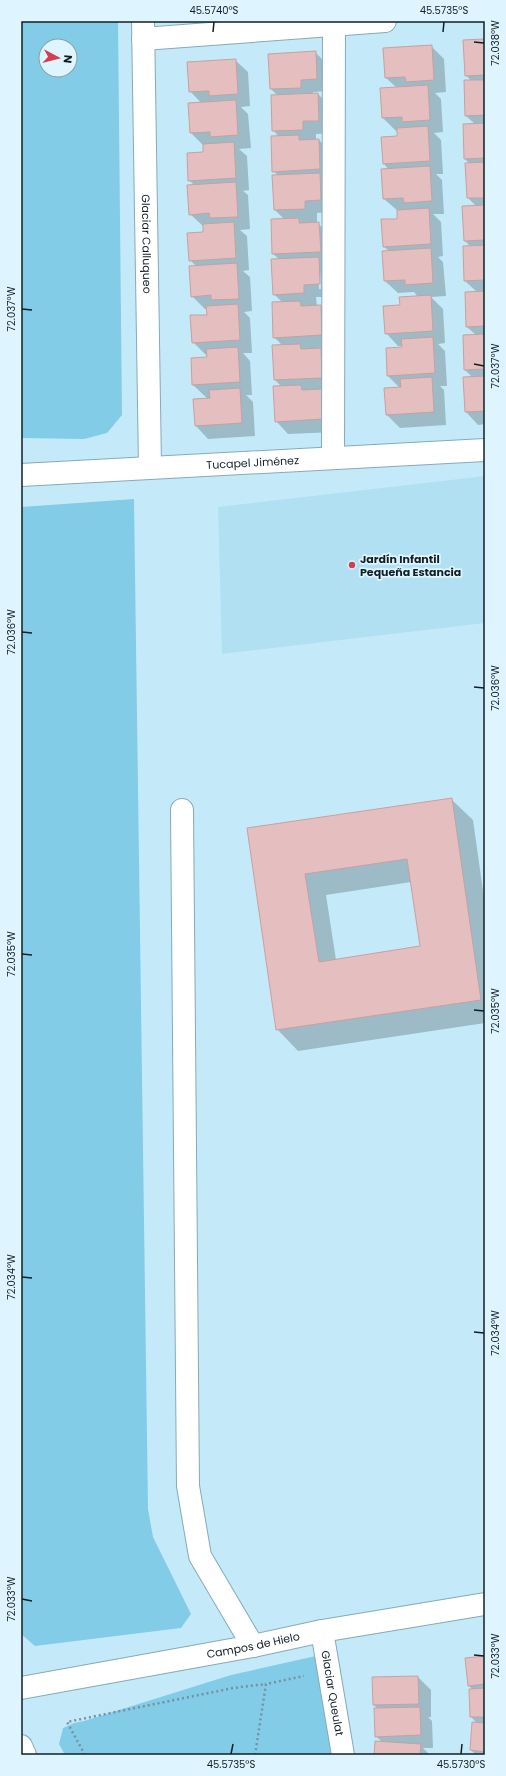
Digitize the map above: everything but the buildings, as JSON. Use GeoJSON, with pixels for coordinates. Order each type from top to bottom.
{"type":"FeatureCollection","features":[{"type":"Feature","properties":{"kind":"street"},"geometry":{"type":"LineString","coordinates":[[143,30],[385,21]]}},
{"type":"Feature","properties":{"kind":"street"},"geometry":{"type":"LineString","coordinates":[[333,457],[334,23]]}},
{"type":"Feature","properties":{"kind":"street","name":"Glaciar Calluqueo"},"geometry":{"type":"LineString","coordinates":[[143,30],[150,467]]}},
{"type":"Feature","properties":{"kind":"street","name":"Tucapel Jiménez"},"geometry":{"type":"LineString","coordinates":[[21,475],[485,450]]}},
{"type":"Feature","properties":{"kind":"street"},"geometry":{"type":"LineString","coordinates":[[182,810],[188,1486],[200,1556],[253,1646]]}},
{"type":"Feature","properties":{"kind":"street","name":"Campos de Hielo"},"geometry":{"type":"LineString","coordinates":[[21,1688],[253,1646],[322,1631],[485,1604]]}},
{"type":"Feature","properties":{"kind":"street","name":"Glaciar Queulat"},"geometry":{"type":"LineString","coordinates":[[322,1631],[342,1755]]}},
{"type":"Feature","properties":{"kind":"street"},"geometry":{"type":"LineString","coordinates":[[21,1746],[25,1755]]}},
{"type":"Feature","properties":{"kind":"path"},"geometry":{"type":"LineString","coordinates":[[85,1755],[67,1722],[233,1688],[266,1684],[308,1676]]}},
{"type":"Feature","properties":{"kind":"path"},"geometry":{"type":"LineString","coordinates":[[255,1755],[266,1684]]}},
{"type":"Feature","properties":{"kind":"shaded area"},"geometry":{"type":"Polygon","coordinates":[[[21,21],[118,21],[122,415],[107,433],[84,439],[21,438],[21,21]]]}},
{"type":"Feature","properties":{"kind":"shaded area","name":"Jardín Infantil Pequeña Estancia"},"geometry":{"type":"Polygon","coordinates":[[[485,476],[485,623],[222,654],[218,507],[485,476]]]}},
{"type":"Feature","properties":{"kind":"shaded area"},"geometry":{"type":"Polygon","coordinates":[[[134,499],[148,1509],[153,1537],[191,1614],[181,1628],[35,1646],[21,1634],[21,507],[134,499]]]}},
{"type":"Feature","properties":{"kind":"shaded area"},"geometry":{"type":"Polygon","coordinates":[[[316,1656],[333,1755],[65,1755],[59,1744],[63,1728],[74,1723],[231,1675],[316,1656]]]}},
{"type":"Feature","properties":{"kind":"place","name":"Jardín Infantil Pequeña Estancia"},"geometry":{"type":"Point","coordinates":[352,565]}}]}
